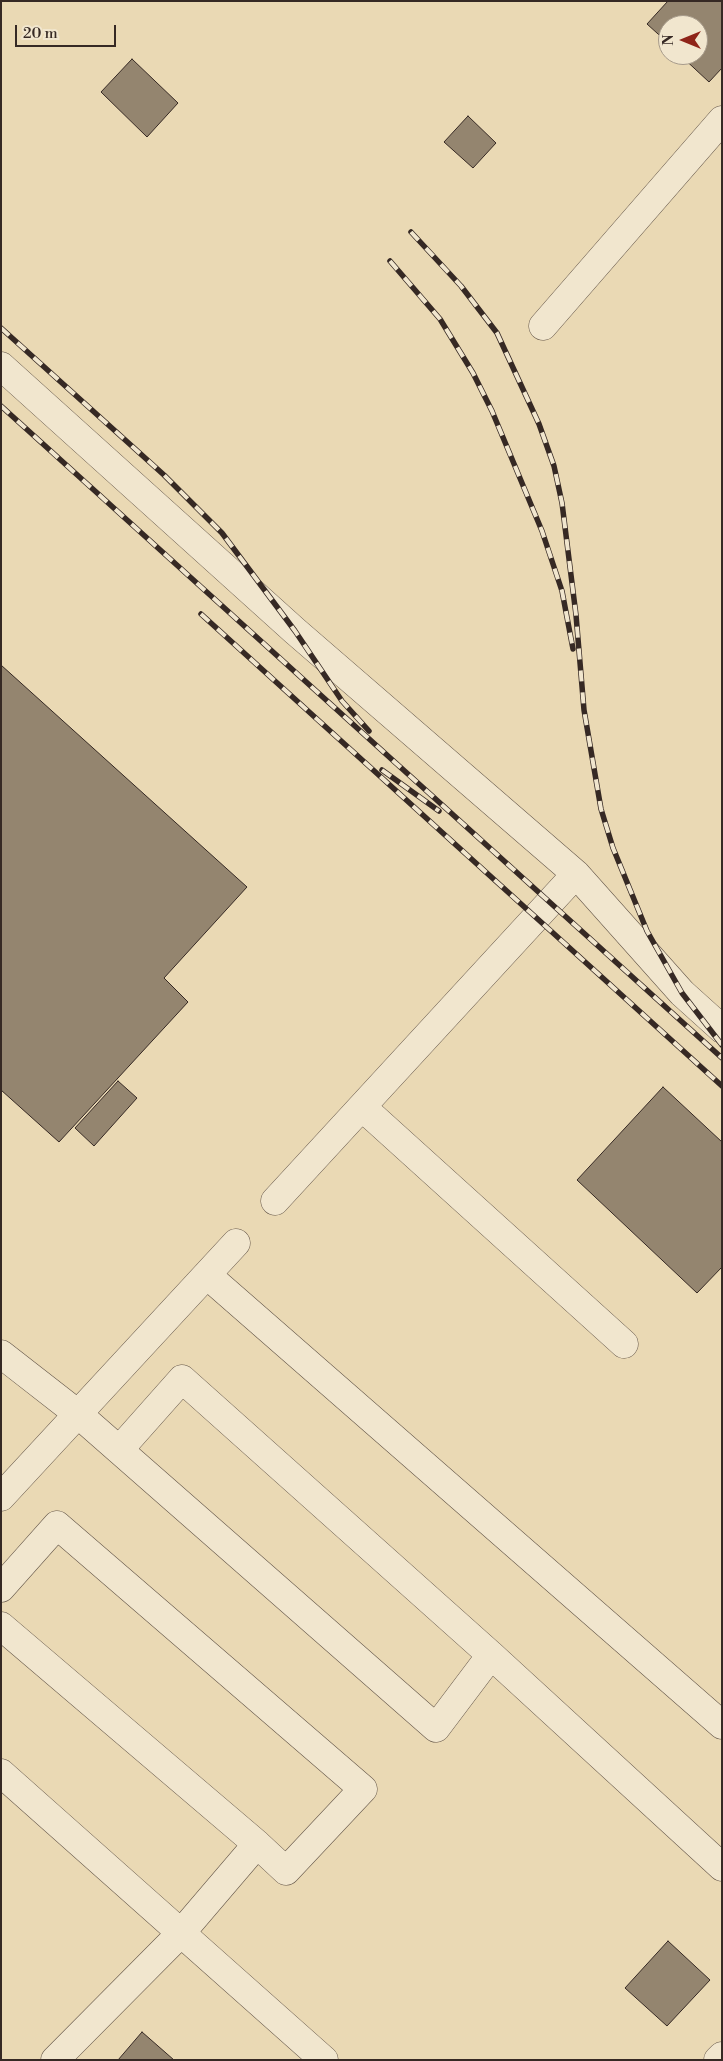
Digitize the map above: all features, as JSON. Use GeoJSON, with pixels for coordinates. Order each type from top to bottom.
{"type":"FeatureCollection","features":[{"type":"Feature","properties":{"kind":"lane"},"geometry":{"type":"LineString","coordinates":[[543,326],[722,120]]}},
{"type":"Feature","properties":{"kind":"lane"},"geometry":{"type":"LineString","coordinates":[[1,366],[295,631],[576,874],[682,993],[722,1029]]}},
{"type":"Feature","properties":{"kind":"lane"},"geometry":{"type":"LineString","coordinates":[[275,1201],[576,874]]}},
{"type":"Feature","properties":{"kind":"lane"},"geometry":{"type":"LineString","coordinates":[[362,1107],[624,1344]]}},
{"type":"Feature","properties":{"kind":"lane"},"geometry":{"type":"LineString","coordinates":[[1,1497],[236,1242]]}},
{"type":"Feature","properties":{"kind":"lane"},"geometry":{"type":"LineString","coordinates":[[206,1275],[722,1726]]}},
{"type":"Feature","properties":{"kind":"lane"},"geometry":{"type":"LineString","coordinates":[[1,1354],[78,1414],[436,1728],[491,1655]]}},
{"type":"Feature","properties":{"kind":"lane"},"geometry":{"type":"LineString","coordinates":[[119,1450],[182,1379],[491,1655],[722,1867]]}},
{"type":"Feature","properties":{"kind":"lane"},"geometry":{"type":"LineString","coordinates":[[1,1588],[57,1525],[363,1789],[286,1871],[257,1844],[1,1626]]}},
{"type":"Feature","properties":{"kind":"lane"},"geometry":{"type":"LineString","coordinates":[[1,1773],[324,2060]]}},
{"type":"Feature","properties":{"kind":"lane"},"geometry":{"type":"LineString","coordinates":[[55,2060],[181,1933],[257,1844]]}},
{"type":"Feature","properties":{"kind":"lane"},"geometry":{"type":"LineString","coordinates":[[718,2060],[722,2056]]}},
{"type":"Feature","properties":{"kind":"building"},"geometry":{"type":"Polygon","coordinates":[[[668,1],[722,1],[722,68],[709,82],[691,65],[708,65],[708,15],[658,15],[658,34],[647,24],[668,1]]]}},
{"type":"Feature","properties":{"kind":"building"},"geometry":{"type":"Polygon","coordinates":[[[132,59],[178,103],[147,137],[101,92],[132,59]]]}},
{"type":"Feature","properties":{"kind":"building"},"geometry":{"type":"Polygon","coordinates":[[[468,116],[496,143],[473,168],[444,142],[468,116]]]}},
{"type":"Feature","properties":{"kind":"building"},"geometry":{"type":"Polygon","coordinates":[[[1,665],[247,887],[164,978],[188,1002],[59,1142],[1,1090],[1,665]]]}},
{"type":"Feature","properties":{"kind":"building"},"geometry":{"type":"Polygon","coordinates":[[[118,1081],[137,1098],[94,1146],[75,1128],[118,1081]]]}},
{"type":"Feature","properties":{"kind":"building"},"geometry":{"type":"Polygon","coordinates":[[[663,1087],[722,1142],[722,1267],[697,1293],[577,1180],[663,1087]]]}},
{"type":"Feature","properties":{"kind":"building"},"geometry":{"type":"Polygon","coordinates":[[[668,1941],[710,1980],[667,2026],[625,1988],[668,1941]]]}},
{"type":"Feature","properties":{"kind":"building"},"geometry":{"type":"Polygon","coordinates":[[[142,2032],[174,2060],[118,2060],[142,2032]]]}},
{"type":"Feature","properties":{"kind":"railway"},"geometry":{"type":"LineString","coordinates":[[411,232],[461,286],[497,333],[539,424],[554,466],[562,503],[576,615],[584,710],[601,809],[613,848],[647,931],[682,993],[722,1045]]}},
{"type":"Feature","properties":{"kind":"railway"},"geometry":{"type":"LineString","coordinates":[[390,261],[440,319],[473,373],[492,411],[542,531],[562,591],[573,649]]}},
{"type":"Feature","properties":{"kind":"railway"},"geometry":{"type":"LineString","coordinates":[[1,328],[164,475],[222,533],[295,631],[342,701],[369,731]]}},
{"type":"Feature","properties":{"kind":"railway"},"geometry":{"type":"LineString","coordinates":[[1,406],[722,1058]]}},
{"type":"Feature","properties":{"kind":"railway"},"geometry":{"type":"LineString","coordinates":[[201,614],[722,1086]]}},
{"type":"Feature","properties":{"kind":"railway"},"geometry":{"type":"LineString","coordinates":[[382,770],[439,811]]}}]}
